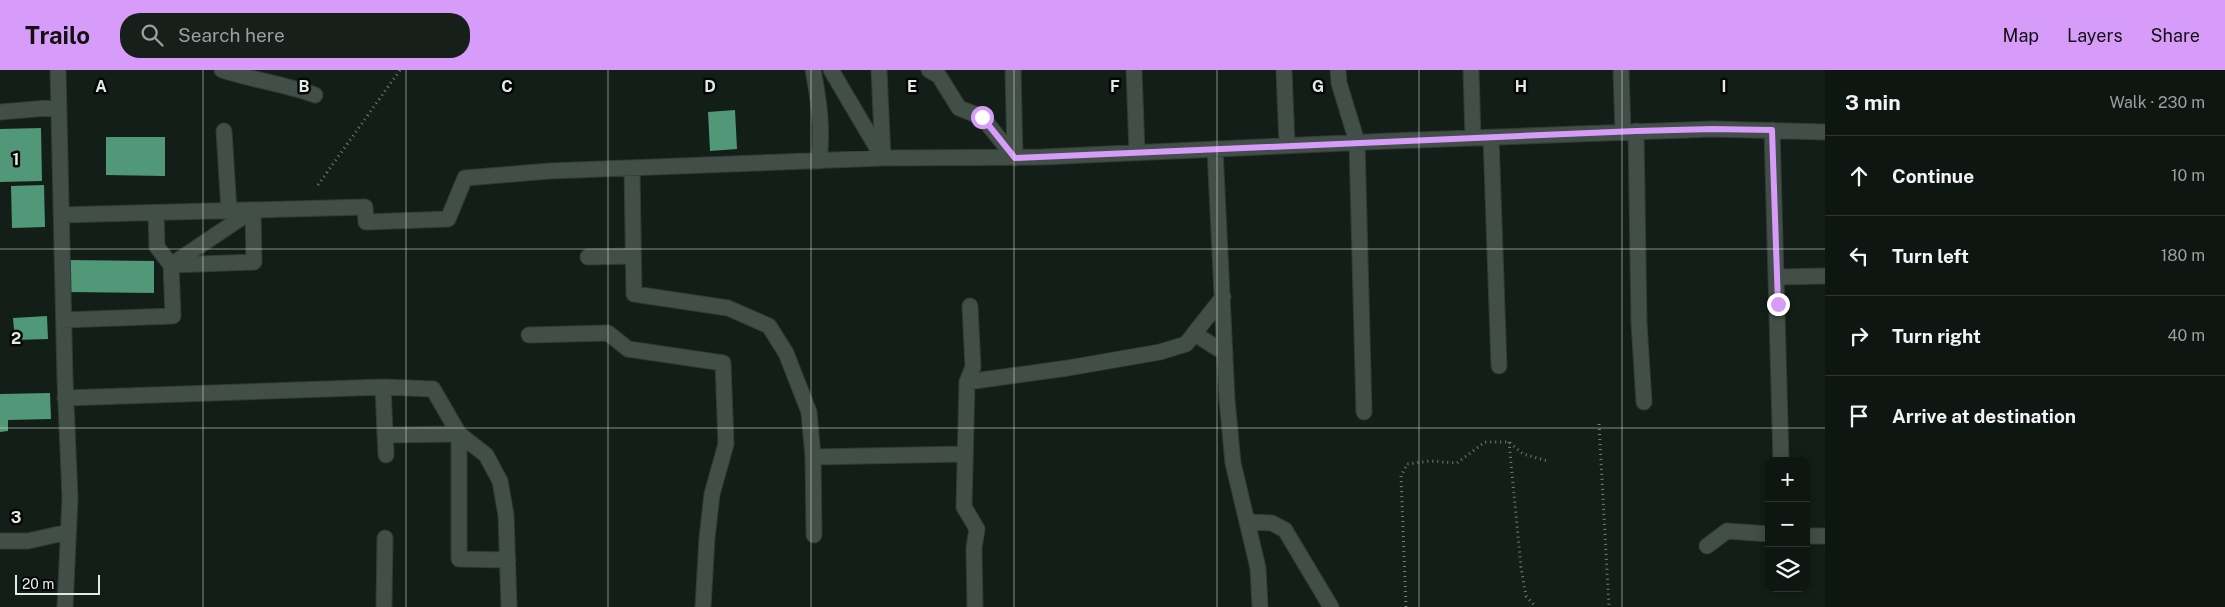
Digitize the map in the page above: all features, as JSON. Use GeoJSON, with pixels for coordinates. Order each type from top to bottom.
{"type":"FeatureCollection","features":[{"type":"Feature","properties":{"kind":"street"},"geometry":{"type":"LineString","coordinates":[[58,70],[70,498],[65,607]]}},
{"type":"Feature","properties":{"kind":"street"},"geometry":{"type":"LineString","coordinates":[[222,70],[251,79],[286,84],[315,95]]}},
{"type":"Feature","properties":{"kind":"street"},"geometry":{"type":"LineString","coordinates":[[813,70],[821,122],[822,138],[819,160]]}},
{"type":"Feature","properties":{"kind":"street"},"geometry":{"type":"LineString","coordinates":[[832,70],[883,158]]}},
{"type":"Feature","properties":{"kind":"street"},"geometry":{"type":"LineString","coordinates":[[879,70],[883,158]]}},
{"type":"Feature","properties":{"kind":"street"},"geometry":{"type":"LineString","coordinates":[[928,70],[938,76],[959,108],[982,117],[1015,158]]}},
{"type":"Feature","properties":{"kind":"street"},"geometry":{"type":"LineString","coordinates":[[1012,70],[1015,158]]}},
{"type":"Feature","properties":{"kind":"street"},"geometry":{"type":"LineString","coordinates":[[1134,70],[1137,153]]}},
{"type":"Feature","properties":{"kind":"street"},"geometry":{"type":"LineString","coordinates":[[1284,70],[1287,146]]}},
{"type":"Feature","properties":{"kind":"street"},"geometry":{"type":"LineString","coordinates":[[1350,70],[1338,76],[1357,142],[1364,412]]}},
{"type":"Feature","properties":{"kind":"street"},"geometry":{"type":"LineString","coordinates":[[1471,70],[1473,138]]}},
{"type":"Feature","properties":{"kind":"street"},"geometry":{"type":"LineString","coordinates":[[1621,70],[1630,132],[1644,402]]}},
{"type":"Feature","properties":{"kind":"street"},"geometry":{"type":"LineString","coordinates":[[0,112],[60,107]]}},
{"type":"Feature","properties":{"kind":"street"},"geometry":{"type":"LineString","coordinates":[[61,215],[365,207],[366,222],[448,219],[465,178],[549,171],[883,158],[1015,158],[1357,142],[1712,129],[1825,132]]}},
{"type":"Feature","properties":{"kind":"street"},"geometry":{"type":"LineString","coordinates":[[1772,130],[1781,457]]}},
{"type":"Feature","properties":{"kind":"street"},"geometry":{"type":"LineString","coordinates":[[224,131],[229,211]]}},
{"type":"Feature","properties":{"kind":"street"},"geometry":{"type":"LineString","coordinates":[[1491,137],[1499,366]]}},
{"type":"Feature","properties":{"kind":"street"},"geometry":{"type":"LineString","coordinates":[[1215,149],[1225,353],[1233,463],[1258,568],[1260,607]]}},
{"type":"Feature","properties":{"kind":"street"},"geometry":{"type":"LineString","coordinates":[[632,168],[634,294],[728,308],[769,326],[786,353],[808,412],[813,457],[814,534]]}},
{"type":"Feature","properties":{"kind":"street"},"geometry":{"type":"LineString","coordinates":[[171,265],[254,262],[253,210]]}},
{"type":"Feature","properties":{"kind":"street"},"geometry":{"type":"LineString","coordinates":[[171,265],[253,210]]}},
{"type":"Feature","properties":{"kind":"street"},"geometry":{"type":"LineString","coordinates":[[64,320],[173,316],[171,265],[157,247],[156,213]]}},
{"type":"Feature","properties":{"kind":"street"},"geometry":{"type":"LineString","coordinates":[[588,257],[633,256]]}},
{"type":"Feature","properties":{"kind":"street"},"geometry":{"type":"LineString","coordinates":[[1777,277],[1825,276]]}},
{"type":"Feature","properties":{"kind":"street"},"geometry":{"type":"LineString","coordinates":[[967,382],[1068,368],[1160,352],[1186,344],[1223,297]]}},
{"type":"Feature","properties":{"kind":"street"},"geometry":{"type":"LineString","coordinates":[[970,306],[973,367],[967,382],[964,507],[977,529],[974,548],[975,607]]}},
{"type":"Feature","properties":{"kind":"street"},"geometry":{"type":"LineString","coordinates":[[529,335],[608,333],[628,349],[723,363],[726,444],[710,512],[703,607]]}},
{"type":"Feature","properties":{"kind":"street"},"geometry":{"type":"LineString","coordinates":[[1195,334],[1225,353]]}},
{"type":"Feature","properties":{"kind":"street"},"geometry":{"type":"LineString","coordinates":[[66,398],[383,387],[433,389],[459,434],[486,455],[500,481],[506,516],[509,607]]}},
{"type":"Feature","properties":{"kind":"street"},"geometry":{"type":"LineString","coordinates":[[383,387],[386,455]]}},
{"type":"Feature","properties":{"kind":"street"},"geometry":{"type":"LineString","coordinates":[[385,435],[459,434]]}},
{"type":"Feature","properties":{"kind":"street"},"geometry":{"type":"LineString","coordinates":[[459,434],[459,559],[508,560]]}},
{"type":"Feature","properties":{"kind":"street"},"geometry":{"type":"LineString","coordinates":[[813,457],[964,454]]}},
{"type":"Feature","properties":{"kind":"street"},"geometry":{"type":"LineString","coordinates":[[1247,522],[1272,523],[1285,530],[1331,607]]}},
{"type":"Feature","properties":{"kind":"street"},"geometry":{"type":"LineString","coordinates":[[1707,546],[1727,531],[1765,534]]}},
{"type":"Feature","properties":{"kind":"street"},"geometry":{"type":"LineString","coordinates":[[0,541],[28,541],[68,532]]}},
{"type":"Feature","properties":{"kind":"street"},"geometry":{"type":"LineString","coordinates":[[1810,536],[1825,536]]}},
{"type":"Feature","properties":{"kind":"street"},"geometry":{"type":"LineString","coordinates":[[384,607],[385,538]]}},
{"type":"Feature","properties":{"kind":"path"},"geometry":{"type":"LineString","coordinates":[[302,209],[400,70]]}},
{"type":"Feature","properties":{"kind":"path"},"geometry":{"type":"LineString","coordinates":[[1599,424],[1609,607]]}},
{"type":"Feature","properties":{"kind":"path"},"geometry":{"type":"LineString","coordinates":[[1406,607],[1401,476],[1407,464],[1430,462],[1457,463],[1485,442],[1509,442],[1522,454],[1548,461]]}},
{"type":"Feature","properties":{"kind":"path"},"geometry":{"type":"LineString","coordinates":[[1509,442],[1521,567],[1526,596],[1536,607]]}},
{"type":"Feature","properties":{"kind":"building"},"geometry":{"type":"Polygon","coordinates":[[[735,110],[737,149],[710,151],[708,112],[735,110]]]}},
{"type":"Feature","properties":{"kind":"building"},"geometry":{"type":"Polygon","coordinates":[[[41,128],[42,181],[0,182],[0,129],[41,128]]]}},
{"type":"Feature","properties":{"kind":"building"},"geometry":{"type":"Polygon","coordinates":[[[106,137],[165,137],[165,176],[106,175],[106,137]]]}},
{"type":"Feature","properties":{"kind":"building"},"geometry":{"type":"Polygon","coordinates":[[[44,185],[45,227],[12,228],[11,186],[44,185]]]}},
{"type":"Feature","properties":{"kind":"building"},"geometry":{"type":"Polygon","coordinates":[[[67,260],[154,261],[154,293],[67,292],[67,260]]]}},
{"type":"Feature","properties":{"kind":"building"},"geometry":{"type":"Polygon","coordinates":[[[47,316],[48,339],[15,340],[13,318],[47,316]]]}},
{"type":"Feature","properties":{"kind":"building"},"geometry":{"type":"Polygon","coordinates":[[[50,393],[51,419],[8,420],[8,431],[0,432],[0,394],[50,393]]]}},
{"type":"Feature","properties":{"kind":"route"},"geometry":{"type":"LineString","coordinates":[[982,117],[1015,158],[1636,131],[1772,130],[1778,304]]}}]}
